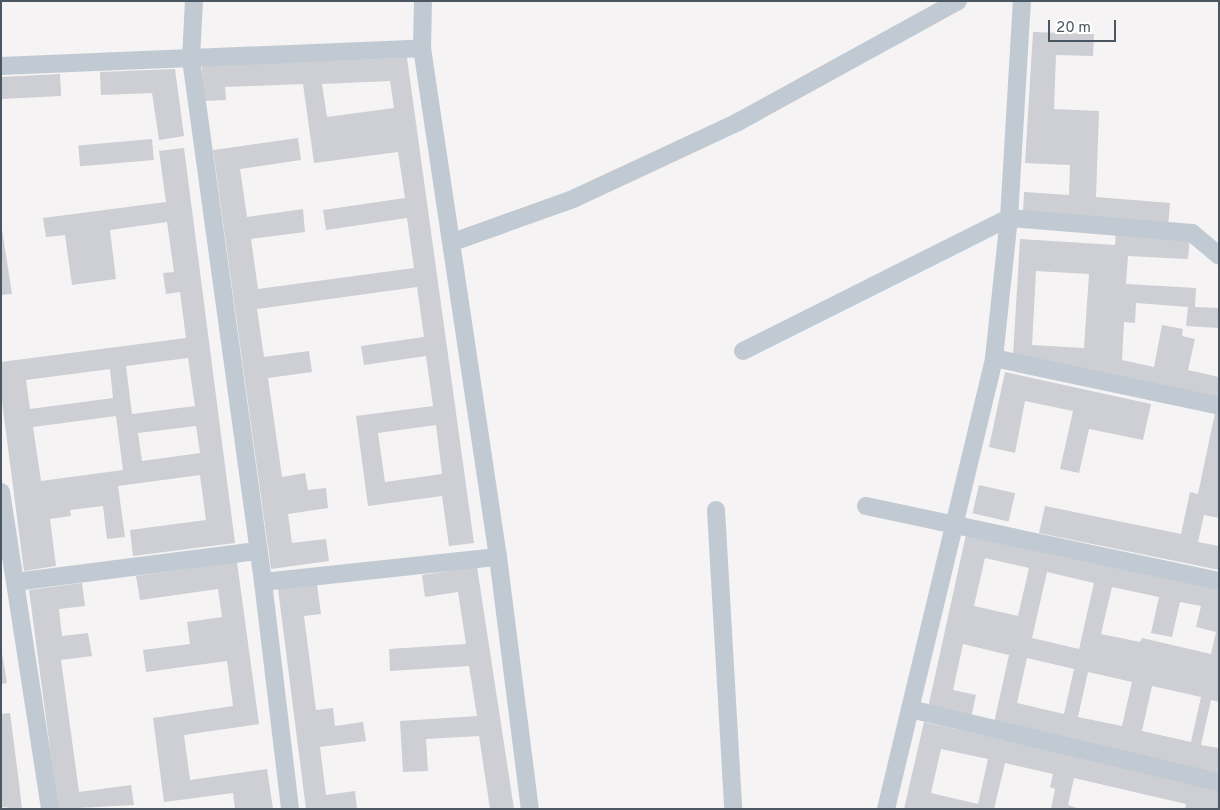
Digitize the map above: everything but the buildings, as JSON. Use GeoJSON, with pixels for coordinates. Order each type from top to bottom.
{"type":"FeatureCollection","features":[{"type":"Feature","properties":{"kind":"street"},"geometry":{"type":"LineString","coordinates":[[194,1],[191,59],[263,582],[290,809]]}},
{"type":"Feature","properties":{"kind":"street"},"geometry":{"type":"LineString","coordinates":[[423,1],[422,48],[453,242],[498,557],[530,809]]}},
{"type":"Feature","properties":{"kind":"street"},"geometry":{"type":"LineString","coordinates":[[453,242],[573,199],[738,122],[958,1]]}},
{"type":"Feature","properties":{"kind":"street"},"geometry":{"type":"LineString","coordinates":[[886,809],[994,358],[1009,218],[1022,1]]}},
{"type":"Feature","properties":{"kind":"street"},"geometry":{"type":"LineString","coordinates":[[1,66],[422,48]]}},
{"type":"Feature","properties":{"kind":"street"},"geometry":{"type":"LineString","coordinates":[[743,351],[1009,218],[1192,234],[1216,250]]}},
{"type":"Feature","properties":{"kind":"street"},"geometry":{"type":"LineString","coordinates":[[994,358],[1219,406]]}},
{"type":"Feature","properties":{"kind":"street"},"geometry":{"type":"LineString","coordinates":[[1,492],[9,573],[50,809]]}},
{"type":"Feature","properties":{"kind":"street"},"geometry":{"type":"LineString","coordinates":[[866,506],[955,523],[1219,581]]}},
{"type":"Feature","properties":{"kind":"street"},"geometry":{"type":"LineString","coordinates":[[716,510],[733,809]]}},
{"type":"Feature","properties":{"kind":"street"},"geometry":{"type":"LineString","coordinates":[[9,573],[258,551]]}},
{"type":"Feature","properties":{"kind":"street"},"geometry":{"type":"LineString","coordinates":[[263,582],[498,557]]}},
{"type":"Feature","properties":{"kind":"street"},"geometry":{"type":"LineString","coordinates":[[910,710],[1219,782]]}}]}
